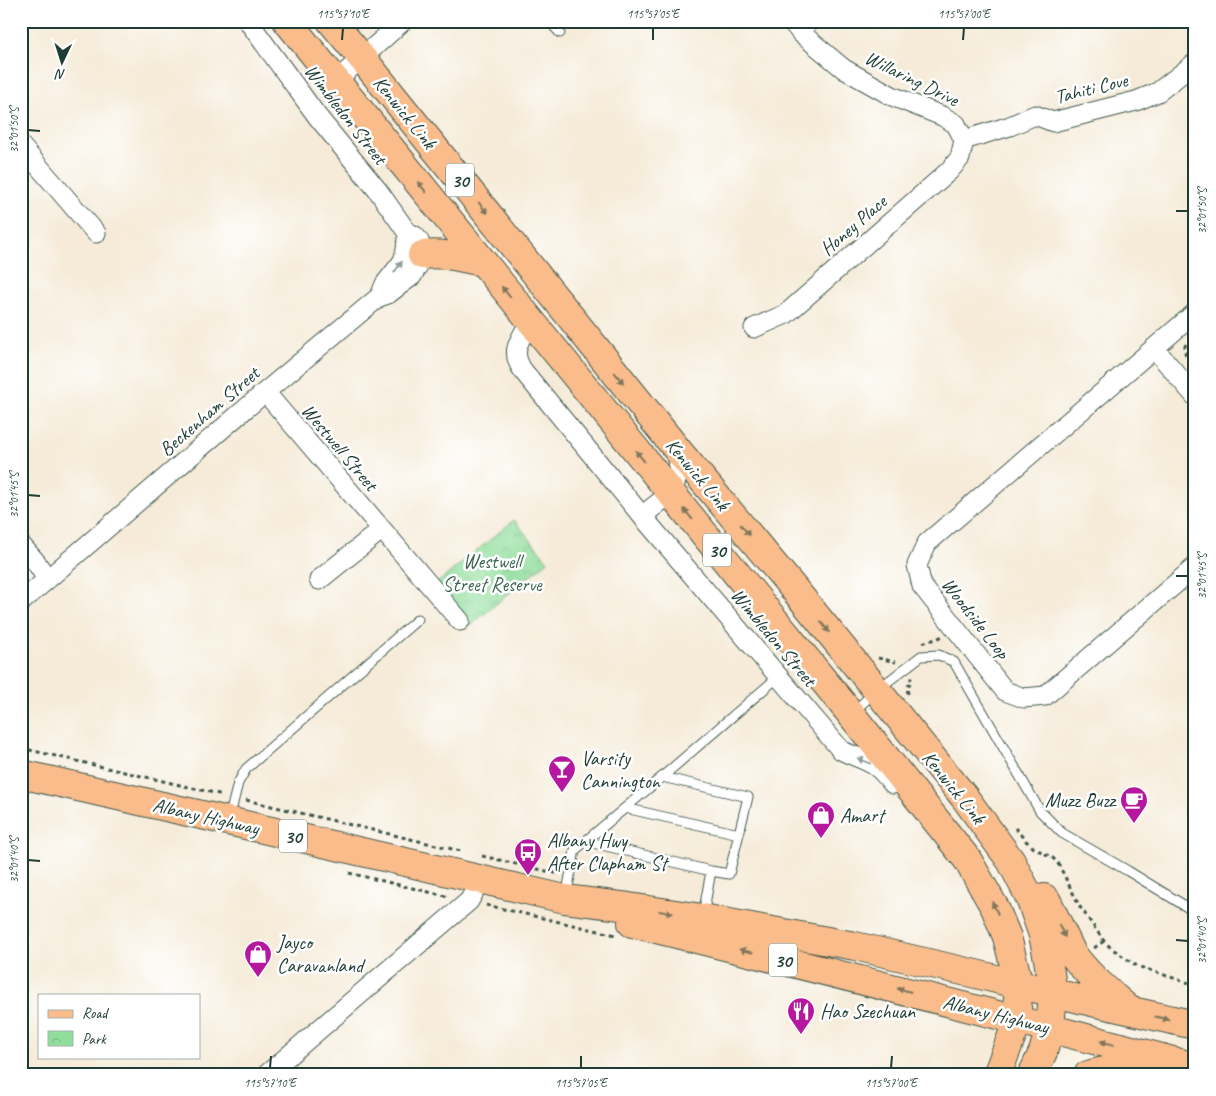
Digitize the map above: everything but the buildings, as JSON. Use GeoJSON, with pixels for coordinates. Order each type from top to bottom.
{"type":"FeatureCollection","features":[{"type":"Feature","properties":{"kind":"main road","name":"Kenwick Link"},"geometry":{"type":"LineString","coordinates":[[287,21],[967,859],[995,908],[1006,938],[1019,985],[1014,1033],[996,1075]]}},
{"type":"Feature","properties":{"kind":"main road","name":"Kenwick Link"},"geometry":{"type":"LineString","coordinates":[[331,21],[680,453],[965,798],[1011,861],[1030,898],[1043,935],[1052,993],[1050,1028],[1044,1052],[1032,1075]]}},
{"type":"Feature","properties":{"kind":"main road"},"geometry":{"type":"LineString","coordinates":[[416,245],[432,254],[448,254],[482,262]]}},
{"type":"Feature","properties":{"kind":"main road","name":"Albany Highway"},"geometry":{"type":"LineString","coordinates":[[21,774],[231,809],[567,888],[630,907],[855,946],[1195,1025]]}},
{"type":"Feature","properties":{"kind":"main road"},"geometry":{"type":"LineString","coordinates":[[1011,861],[1047,901],[1077,960],[1130,1011]]}},
{"type":"Feature","properties":{"kind":"main road","name":"Albany Highway"},"geometry":{"type":"LineString","coordinates":[[567,888],[626,921],[1050,1028],[1191,1066]]}},
{"type":"Feature","properties":{"kind":"main road"},"geometry":{"type":"LineString","coordinates":[[1088,1075],[1133,1066],[1191,1066]]}},
{"type":"Feature","properties":{"kind":"street","name":"Wimbledon Street"},"geometry":{"type":"LineString","coordinates":[[248,21],[317,116],[379,192],[416,245]]}},
{"type":"Feature","properties":{"kind":"street"},"geometry":{"type":"LineString","coordinates":[[336,81],[403,21]]}},
{"type":"Feature","properties":{"kind":"street","name":"Willaring Drive"},"geometry":{"type":"LineString","coordinates":[[797,28],[838,65],[862,80],[892,96],[942,116],[956,124],[964,140]]}},
{"type":"Feature","properties":{"kind":"street","name":"Tahiti Cove"},"geometry":{"type":"LineString","coordinates":[[964,140],[1010,126],[1035,115],[1053,122],[1136,101],[1158,92],[1195,64]]}},
{"type":"Feature","properties":{"kind":"street","name":"Honey Place"},"geometry":{"type":"LineString","coordinates":[[754,328],[786,314],[949,172],[960,158],[964,140]]}},
{"type":"Feature","properties":{"kind":"street"},"geometry":{"type":"LineString","coordinates":[[25,158],[96,233]]}},
{"type":"Feature","properties":{"kind":"street","name":"Beckenham Street"},"geometry":{"type":"LineString","coordinates":[[21,602],[265,392],[379,297],[388,294],[412,276],[418,266],[416,245]]}},
{"type":"Feature","properties":{"kind":"street","name":"Woodside Loop"},"geometry":{"type":"LineString","coordinates":[[1195,313],[927,543],[917,565],[922,586],[1005,691],[1024,698],[1045,696],[1195,567]]}},
{"type":"Feature","properties":{"kind":"street","name":"Wimbledon Street"},"geometry":{"type":"LineString","coordinates":[[530,322],[520,338],[516,351],[520,367],[642,516],[841,750],[878,767],[907,800],[929,812]]}},
{"type":"Feature","properties":{"kind":"street"},"geometry":{"type":"LineString","coordinates":[[1154,348],[1195,396]]}},
{"type":"Feature","properties":{"kind":"street","name":"Westwell Street"},"geometry":{"type":"LineString","coordinates":[[265,392],[460,621]]}},
{"type":"Feature","properties":{"kind":"street"},"geometry":{"type":"LineString","coordinates":[[642,516],[671,493],[677,478],[680,453]]}},
{"type":"Feature","properties":{"kind":"street"},"geometry":{"type":"LineString","coordinates":[[319,580],[381,530]]}},
{"type":"Feature","properties":{"kind":"street"},"geometry":{"type":"LineString","coordinates":[[21,545],[36,562],[47,579]]}},
{"type":"Feature","properties":{"kind":"street"},"geometry":{"type":"LineString","coordinates":[[266,1075],[469,901],[473,894],[475,866]]}},
{"type":"Feature","properties":{"kind":"lane"},"geometry":{"type":"LineString","coordinates":[[549,21],[560,33]]}},
{"type":"Feature","properties":{"kind":"lane"},"geometry":{"type":"LineString","coordinates":[[797,28],[818,21]]}},
{"type":"Feature","properties":{"kind":"lane"},"geometry":{"type":"LineString","coordinates":[[231,809],[238,782],[246,769],[418,619]]}},
{"type":"Feature","properties":{"kind":"lane"},"geometry":{"type":"LineString","coordinates":[[850,714],[877,690],[921,656],[939,655],[954,662],[1040,811],[1062,833],[1195,912]]}},
{"type":"Feature","properties":{"kind":"lane"},"geometry":{"type":"LineString","coordinates":[[567,888],[575,850],[778,677]]}},
{"type":"Feature","properties":{"kind":"lane"},"geometry":{"type":"LineString","coordinates":[[585,841],[729,874],[748,797],[662,777]]}},
{"type":"Feature","properties":{"kind":"lane"},"geometry":{"type":"LineString","coordinates":[[625,808],[739,834]]}},
{"type":"Feature","properties":{"kind":"lane"},"geometry":{"type":"LineString","coordinates":[[702,918],[712,871]]}},
{"type":"Feature","properties":{"kind":"path"},"geometry":{"type":"LineString","coordinates":[[21,748],[231,809],[465,852]]}},
{"type":"Feature","properties":{"kind":"path"},"geometry":{"type":"LineString","coordinates":[[1053,858],[1059,865],[1080,907],[1111,948],[1137,966],[1195,985]]}},
{"type":"Feature","properties":{"kind":"path"},"geometry":{"type":"LineString","coordinates":[[475,866],[567,888]]}},
{"type":"Feature","properties":{"kind":"green space","name":"Westwell Street Reserve"},"geometry":{"type":"Polygon","coordinates":[[[514,520],[548,561],[471,625],[436,584],[514,520]]]}},
{"type":"Feature","properties":{"kind":"place","name":"Varsity Cannington"},"geometry":{"type":"Point","coordinates":[562,793]}},
{"type":"Feature","properties":{"kind":"place","name":"Muzz Buzz"},"geometry":{"type":"Point","coordinates":[1134,824]}},
{"type":"Feature","properties":{"kind":"place","name":"Amart"},"geometry":{"type":"Point","coordinates":[821,839]}},
{"type":"Feature","properties":{"kind":"place","name":"Albany Hwy After Clapham St"},"geometry":{"type":"Point","coordinates":[528,876]}},
{"type":"Feature","properties":{"kind":"place","name":"Jayco Caravanland"},"geometry":{"type":"Point","coordinates":[258,978]}},
{"type":"Feature","properties":{"kind":"place","name":"Hao Szechuan"},"geometry":{"type":"Point","coordinates":[801,1035]}}]}
